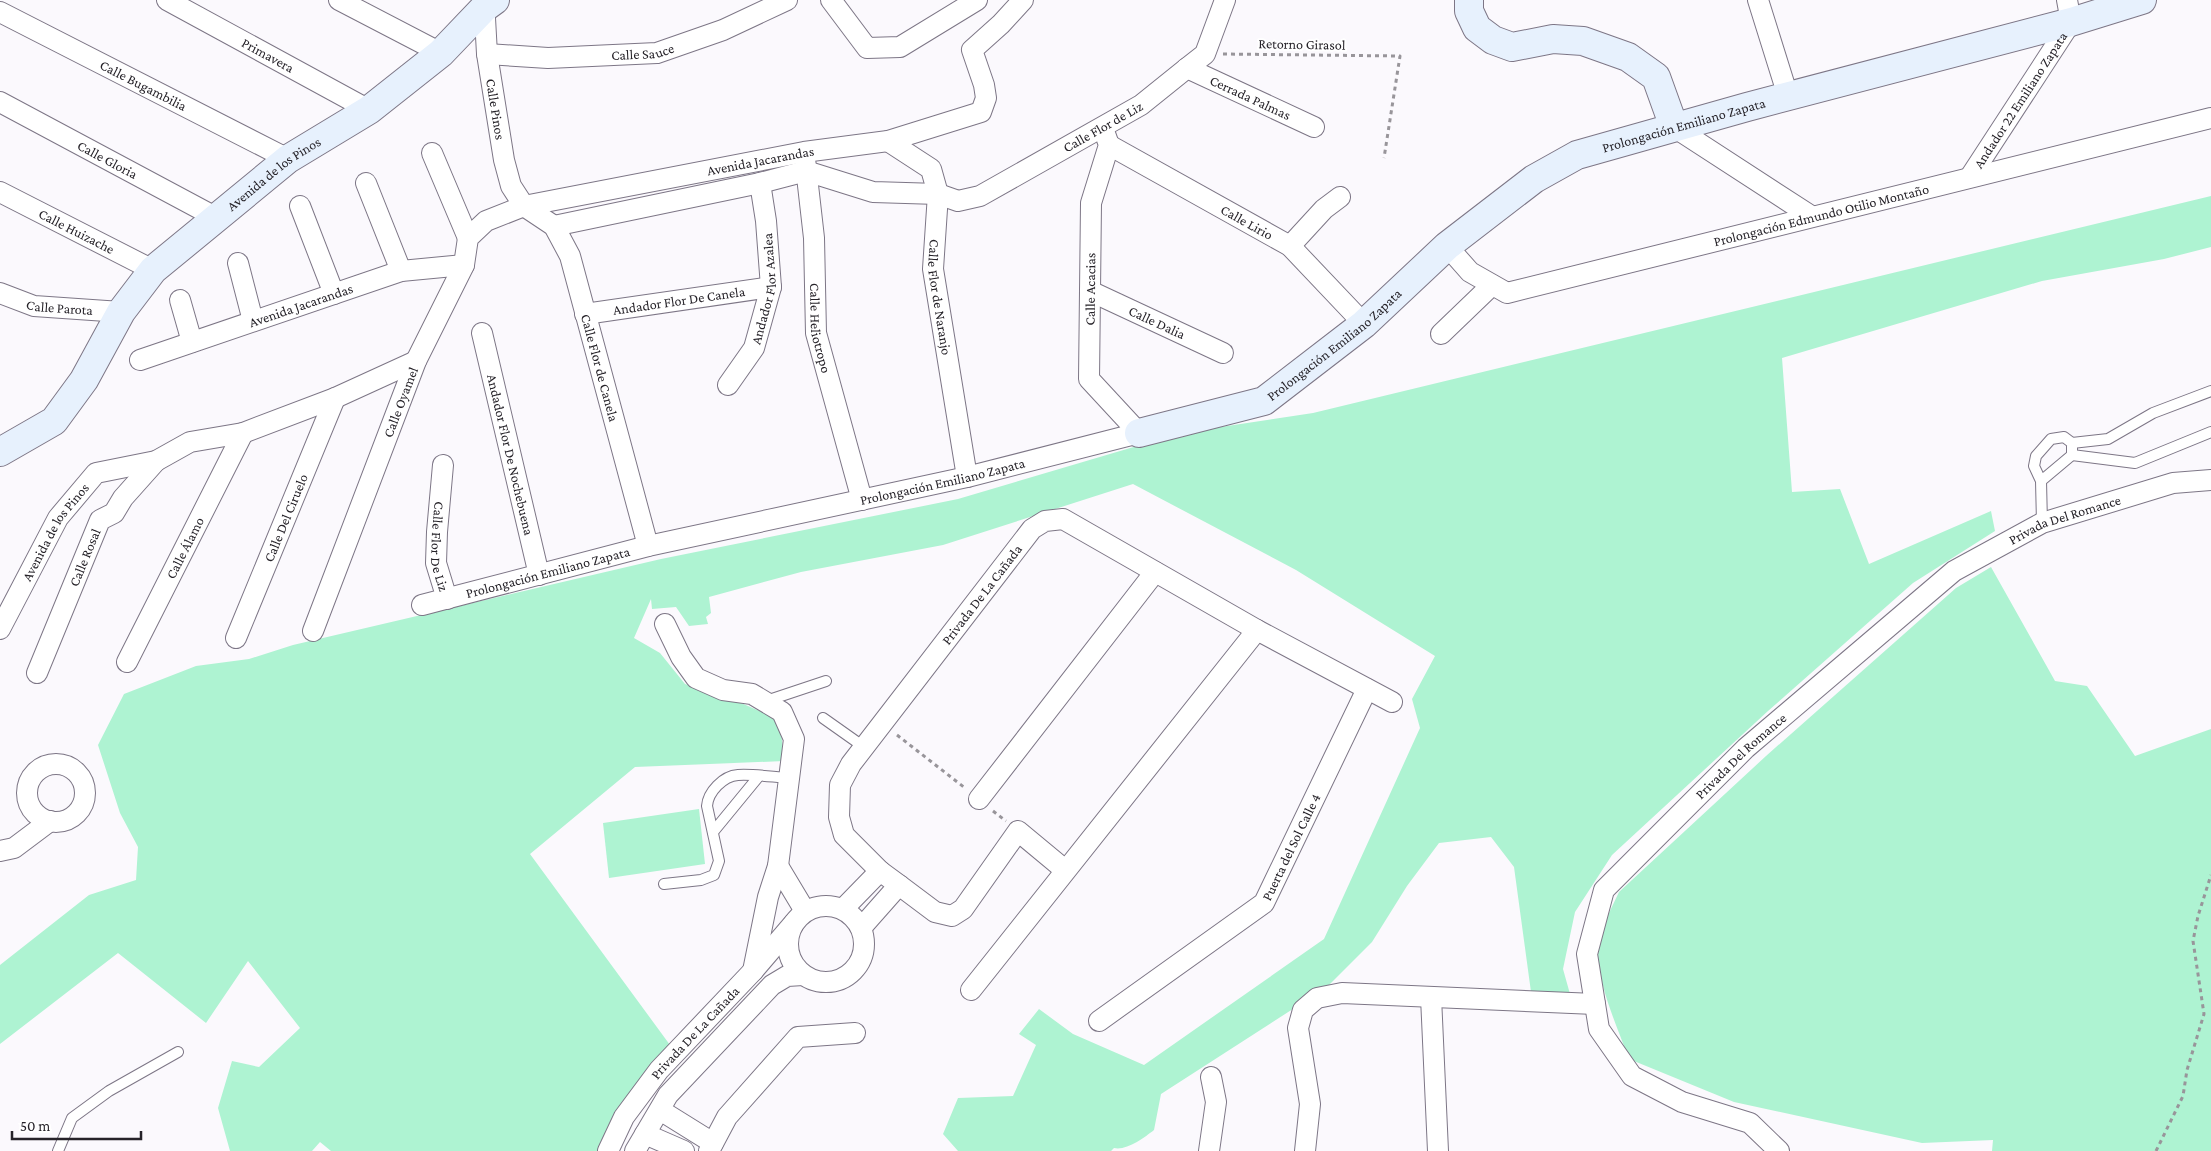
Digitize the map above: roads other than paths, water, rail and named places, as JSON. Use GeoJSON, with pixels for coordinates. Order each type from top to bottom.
{"type":"FeatureCollection","features":[{"type":"Feature","properties":{"kind":"main road"},"geometry":{"type":"LineString","coordinates":[[1469,0],[1469,12],[1477,28],[1512,47],[1554,39],[1583,41],[1628,57],[1656,76],[1674,128]]}},
{"type":"Feature","properties":{"kind":"main road","name":"Prolongación Emiliano Zapata"},"geometry":{"type":"LineString","coordinates":[[1139,433],[1264,401],[1364,324],[1447,246],[1534,179],[1577,155],[1788,96],[2069,11],[2142,0]]}},
{"type":"Feature","properties":{"kind":"main road","name":"Avenida de los Pinos"},"geometry":{"type":"LineString","coordinates":[[0,452],[54,421],[84,380],[121,312],[154,270],[288,159],[369,110],[441,53],[488,3]]}},
{"type":"Feature","properties":{"kind":"street","name":"Primavera"},"geometry":{"type":"LineString","coordinates":[[167,0],[369,110]]}},
{"type":"Feature","properties":{"kind":"street"},"geometry":{"type":"LineString","coordinates":[[338,0],[441,53]]}},
{"type":"Feature","properties":{"kind":"street","name":"Calle Sauce"},"geometry":{"type":"LineString","coordinates":[[487,54],[548,58],[657,52],[723,30],[788,0]]}},
{"type":"Feature","properties":{"kind":"street"},"geometry":{"type":"LineString","coordinates":[[831,0],[867,48],[900,47],[977,0]]}},
{"type":"Feature","properties":{"kind":"street","name":"Avenida Jacarandas"},"geometry":{"type":"LineString","coordinates":[[524,206],[804,152],[888,141],[981,112],[986,98],[984,85],[972,50],[1001,24],[1023,0]]}},
{"type":"Feature","properties":{"kind":"street","name":"Calle Flor de Liz"},"geometry":{"type":"LineString","coordinates":[[938,194],[958,201],[980,196],[1106,137],[1141,105],[1205,54],[1225,0]]}},
{"type":"Feature","properties":{"kind":"street"},"geometry":{"type":"LineString","coordinates":[[1758,0],[1788,96]]}},
{"type":"Feature","properties":{"kind":"street","name":"Calle Pinos"},"geometry":{"type":"LineString","coordinates":[[488,3],[487,54],[504,160],[511,186],[524,206]]}},
{"type":"Feature","properties":{"kind":"street","name":"Andador 22 Emiliano Zapata"},"geometry":{"type":"LineString","coordinates":[[1970,176],[2069,11]]}},
{"type":"Feature","properties":{"kind":"street","name":"Calle Bugambilia"},"geometry":{"type":"LineString","coordinates":[[0,12],[288,159]]}},
{"type":"Feature","properties":{"kind":"street","name":"Cerrada Palmas"},"geometry":{"type":"LineString","coordinates":[[1187,68],[1314,127]]}},
{"type":"Feature","properties":{"kind":"street","name":"Calle Gloria"},"geometry":{"type":"LineString","coordinates":[[0,102],[217,218]]}},
{"type":"Feature","properties":{"kind":"street","name":"Prolongación Edmundo Otilio Montaño"},"geometry":{"type":"LineString","coordinates":[[1447,246],[1470,272],[1507,292],[1970,176],[2211,118]]}},
{"type":"Feature","properties":{"kind":"street"},"geometry":{"type":"LineString","coordinates":[[1674,128],[1811,216]]}},
{"type":"Feature","properties":{"kind":"street","name":"Calle Lirio"},"geometry":{"type":"LineString","coordinates":[[1106,137],[1290,246],[1364,324]]}},
{"type":"Feature","properties":{"kind":"street","name":"Calle Acacias"},"geometry":{"type":"LineString","coordinates":[[1106,137],[1092,202],[1090,379],[1139,433]]}},
{"type":"Feature","properties":{"kind":"street","name":"Calle Flor de Naranjo"},"geometry":{"type":"LineString","coordinates":[[888,141],[931,169],[938,194],[932,269],[967,477]]}},
{"type":"Feature","properties":{"kind":"street"},"geometry":{"type":"LineString","coordinates":[[432,152],[468,238],[486,221],[524,206]]}},
{"type":"Feature","properties":{"kind":"street","name":"Calle Heliotropo"},"geometry":{"type":"LineString","coordinates":[[804,152],[814,238],[816,333],[862,500]]}},
{"type":"Feature","properties":{"kind":"street","name":"Avenida Jacarandas"},"geometry":{"type":"LineString","coordinates":[[554,226],[760,183],[806,171],[873,192],[938,194]]}},
{"type":"Feature","properties":{"kind":"street"},"geometry":{"type":"LineString","coordinates":[[366,183],[401,271]]}},
{"type":"Feature","properties":{"kind":"street","name":"Andador Flor Azalea"},"geometry":{"type":"LineString","coordinates":[[728,385],[754,348],[771,288],[766,222],[760,183]]}},
{"type":"Feature","properties":{"kind":"street","name":"Calle Huizache"},"geometry":{"type":"LineString","coordinates":[[0,192],[154,270]]}},
{"type":"Feature","properties":{"kind":"street"},"geometry":{"type":"LineString","coordinates":[[1290,246],[1324,209],[1340,197]]}},
{"type":"Feature","properties":{"kind":"street"},"geometry":{"type":"LineString","coordinates":[[300,206],[334,294]]}},
{"type":"Feature","properties":{"kind":"street","name":"Calle Flor de Canela"},"geometry":{"type":"LineString","coordinates":[[524,206],[554,226],[570,256],[648,546]]}},
{"type":"Feature","properties":{"kind":"street","name":"Calle Oyamel"},"geometry":{"type":"LineString","coordinates":[[313,631],[416,361],[464,265],[468,238]]}},
{"type":"Feature","properties":{"kind":"street"},"geometry":{"type":"LineString","coordinates":[[238,263],[253,321]]}},
{"type":"Feature","properties":{"kind":"street","name":"Avenida Jacarandas"},"geometry":{"type":"LineString","coordinates":[[140,360],[401,271],[464,265]]}},
{"type":"Feature","properties":{"kind":"street"},"geometry":{"type":"LineString","coordinates":[[1441,334],[1492,285]]}},
{"type":"Feature","properties":{"kind":"street","name":"Andador Flor De Canela"},"geometry":{"type":"LineString","coordinates":[[586,314],[771,288]]}},
{"type":"Feature","properties":{"kind":"street","name":"Calle Dalia"},"geometry":{"type":"LineString","coordinates":[[1090,291],[1223,353]]}},
{"type":"Feature","properties":{"kind":"street","name":"Calle Parota"},"geometry":{"type":"LineString","coordinates":[[0,293],[34,306],[121,312]]}},
{"type":"Feature","properties":{"kind":"street"},"geometry":{"type":"LineString","coordinates":[[180,300],[192,342]]}},
{"type":"Feature","properties":{"kind":"street","name":"Andador Flor De Nochebuena"},"geometry":{"type":"LineString","coordinates":[[482,333],[539,575]]}},
{"type":"Feature","properties":{"kind":"street","name":"Avenida de los Pinos"},"geometry":{"type":"LineString","coordinates":[[0,629],[58,518],[96,472],[156,461],[190,442],[243,433],[335,398],[416,361]]}},
{"type":"Feature","properties":{"kind":"street","name":"Calle Del Ciruelo"},"geometry":{"type":"LineString","coordinates":[[236,638],[335,398]]}},
{"type":"Feature","properties":{"kind":"street","name":"Calle Álamo"},"geometry":{"type":"LineString","coordinates":[[127,662],[243,433]]}},
{"type":"Feature","properties":{"kind":"street","name":"Prolongación Emiliano Zapata"},"geometry":{"type":"LineString","coordinates":[[422,605],[648,546],[967,477],[1139,433]]}},
{"type":"Feature","properties":{"kind":"street","name":"Calle Rosal"},"geometry":{"type":"LineString","coordinates":[[38,673],[100,520],[114,513],[123,498],[156,461]]}},
{"type":"Feature","properties":{"kind":"street","name":"Calle Flor De Liz"},"geometry":{"type":"LineString","coordinates":[[443,464],[436,563],[446,599]]}},
{"type":"Feature","properties":{"kind":"street","name":"Privada Del Romance"},"geometry":{"type":"LineString","coordinates":[[1779,1151],[1750,1123],[1682,1102],[1632,1076],[1599,1029],[1587,954],[1604,890],[1746,748],[1954,571],[2042,523],[2173,483],[2211,480]]}},
{"type":"Feature","properties":{"kind":"street","name":"Privada De La Cañada"},"geometry":{"type":"LineString","coordinates":[[1065,870],[1018,831],[963,909],[952,916],[935,912],[880,871],[844,835],[839,817],[840,785],[851,764],[1032,529],[1045,520],[1063,519],[1257,630],[1392,702]]}},
{"type":"Feature","properties":{"kind":"street"},"geometry":{"type":"LineString","coordinates":[[979,799],[1155,572]]}},
{"type":"Feature","properties":{"kind":"street"},"geometry":{"type":"LineString","coordinates":[[665,624],[681,657],[696,678],[724,690],[752,694],[782,712],[794,739],[778,866],[768,897],[753,971]]}},
{"type":"Feature","properties":{"kind":"street"},"geometry":{"type":"LineString","coordinates":[[971,990],[1257,630]]}},
{"type":"Feature","properties":{"kind":"street","name":"Puerta del Sol Calle 4"},"geometry":{"type":"LineString","coordinates":[[1099,1021],[1264,903],[1367,689]]}},
{"type":"Feature","properties":{"kind":"street"},"geometry":{"type":"LineString","coordinates":[[0,851],[14,848],[50,821]]}},
{"type":"Feature","properties":{"kind":"street"},"geometry":{"type":"LineString","coordinates":[[778,866],[800,917]]}},
{"type":"Feature","properties":{"kind":"street"},"geometry":{"type":"LineString","coordinates":[[843,909],[880,871]]}},
{"type":"Feature","properties":{"kind":"street"},"geometry":{"type":"LineString","coordinates":[[861,928],[899,885]]}},
{"type":"Feature","properties":{"kind":"street"},"geometry":{"type":"LineString","coordinates":[[824,906],[843,909],[854,917],[861,928],[865,940],[864,953],[859,965],[850,975],[838,981],[825,983],[803,975],[793,964],[789,954],[787,943],[789,932],[800,917],[824,906]]}},
{"type":"Feature","properties":{"kind":"street","name":"Privada De La Cañada"},"geometry":{"type":"LineString","coordinates":[[608,1151],[624,1116],[659,1070],[753,971],[800,917]]}},
{"type":"Feature","properties":{"kind":"street","name":"Privada De La Cañada"},"geometry":{"type":"LineString","coordinates":[[640,1143],[668,1095],[772,985],[787,976],[803,975]]}},
{"type":"Feature","properties":{"kind":"street"},"geometry":{"type":"LineString","coordinates":[[1305,1151],[1310,1104],[1298,1028],[1303,1010],[1317,998],[1342,993],[1595,1004]]}},
{"type":"Feature","properties":{"kind":"street"},"geometry":{"type":"LineString","coordinates":[[1431,997],[1438,1151]]}},
{"type":"Feature","properties":{"kind":"street"},"geometry":{"type":"LineString","coordinates":[[660,1110],[711,1147],[727,1117],[798,1037],[855,1033]]}},
{"type":"Feature","properties":{"kind":"street"},"geometry":{"type":"LineString","coordinates":[[1209,1151],[1216,1102],[1211,1077]]}},
{"type":"Feature","properties":{"kind":"street"},"geometry":{"type":"LineString","coordinates":[[640,1143],[684,1151]]}},
{"type":"Feature","properties":{"kind":"lane"},"geometry":{"type":"LineString","coordinates":[[2042,523],[2041,481],[2034,466],[2036,456],[2051,439],[2064,437],[2072,443],[2108,439],[2153,412],[2211,391]]}},
{"type":"Feature","properties":{"kind":"lane"},"geometry":{"type":"LineString","coordinates":[[2041,481],[2072,455],[2136,462],[2211,432]]}},
{"type":"Feature","properties":{"kind":"lane"},"geometry":{"type":"LineString","coordinates":[[2072,443],[2072,455]]}},
{"type":"Feature","properties":{"kind":"lane"},"geometry":{"type":"LineString","coordinates":[[765,702],[826,681]]}},
{"type":"Feature","properties":{"kind":"lane"},"geometry":{"type":"LineString","coordinates":[[823,718],[864,747]]}},
{"type":"Feature","properties":{"kind":"lane"},"geometry":{"type":"LineString","coordinates":[[664,884],[701,880],[714,875],[719,861],[707,806],[708,797],[714,788],[736,775],[789,778]]}},
{"type":"Feature","properties":{"kind":"lane"},"geometry":{"type":"LineString","coordinates":[[713,832],[759,776]]}},
{"type":"Feature","properties":{"kind":"lane"},"geometry":{"type":"LineString","coordinates":[[58,1151],[72,1118],[109,1091],[178,1052]]}}]}
